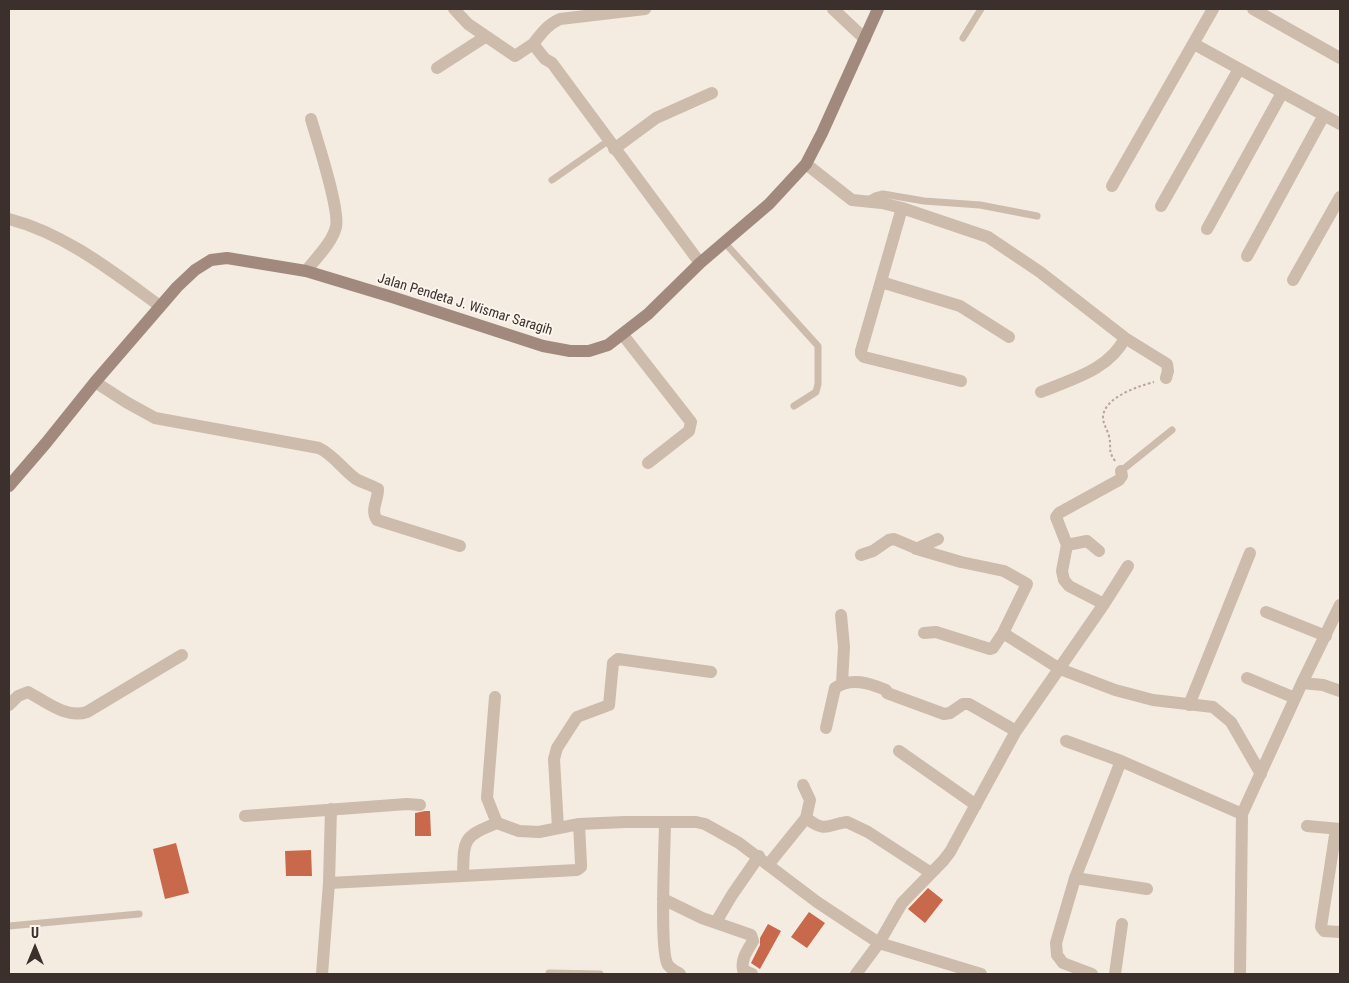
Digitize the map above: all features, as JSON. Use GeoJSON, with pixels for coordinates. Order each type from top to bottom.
{"type":"FeatureCollection","features":[{"type":"Feature","properties":{"kind":"street"},"geometry":{"type":"LineString","coordinates":[[454,9],[468,24],[515,56],[533,44],[552,22],[560,19],[646,9]]}},
{"type":"Feature","properties":{"kind":"street"},"geometry":{"type":"LineString","coordinates":[[833,9],[865,39]]}},
{"type":"Feature","properties":{"kind":"street","name":"Jalan Pendeta J. Wismar Saragih"},"geometry":{"type":"LineString","coordinates":[[9,486],[94,382],[160,306],[189,276],[211,260],[227,258],[306,271],[543,346],[570,351],[589,351],[608,346],[648,314],[700,263],[769,204],[806,164],[878,9]]}},
{"type":"Feature","properties":{"kind":"street"},"geometry":{"type":"LineString","coordinates":[[1112,186],[1214,9]]}},
{"type":"Feature","properties":{"kind":"street"},"geometry":{"type":"LineString","coordinates":[[1253,9],[1340,58]]}},
{"type":"Feature","properties":{"kind":"street"},"geometry":{"type":"LineString","coordinates":[[437,68],[485,37]]}},
{"type":"Feature","properties":{"kind":"street"},"geometry":{"type":"LineString","coordinates":[[533,44],[553,64],[700,263]]}},
{"type":"Feature","properties":{"kind":"street"},"geometry":{"type":"LineString","coordinates":[[1194,44],[1340,124]]}},
{"type":"Feature","properties":{"kind":"street"},"geometry":{"type":"LineString","coordinates":[[1161,206],[1239,69]]}},
{"type":"Feature","properties":{"kind":"street"},"geometry":{"type":"LineString","coordinates":[[611,145],[656,118],[712,93]]}},
{"type":"Feature","properties":{"kind":"street"},"geometry":{"type":"LineString","coordinates":[[1207,229],[1282,93]]}},
{"type":"Feature","properties":{"kind":"street"},"geometry":{"type":"LineString","coordinates":[[1246,256],[1324,115]]}},
{"type":"Feature","properties":{"kind":"street"},"geometry":{"type":"LineString","coordinates":[[306,271],[331,239],[336,228],[334,204],[311,119]]}},
{"type":"Feature","properties":{"kind":"street"},"geometry":{"type":"LineString","coordinates":[[806,164],[849,198],[902,208],[988,237],[1040,272],[1125,338],[1166,364],[1168,371],[1166,378]]}},
{"type":"Feature","properties":{"kind":"street"},"geometry":{"type":"LineString","coordinates":[[1293,280],[1340,198]]}},
{"type":"Feature","properties":{"kind":"street"},"geometry":{"type":"LineString","coordinates":[[902,208],[861,354],[864,357],[962,381]]}},
{"type":"Feature","properties":{"kind":"street"},"geometry":{"type":"LineString","coordinates":[[9,219],[29,225],[60,239],[119,276],[160,306]]}},
{"type":"Feature","properties":{"kind":"street"},"geometry":{"type":"LineString","coordinates":[[881,282],[960,306],[1009,337]]}},
{"type":"Feature","properties":{"kind":"street"},"geometry":{"type":"LineString","coordinates":[[623,335],[691,422],[689,432],[648,464]]}},
{"type":"Feature","properties":{"kind":"street"},"geometry":{"type":"LineString","coordinates":[[1042,392],[1093,370],[1110,359],[1120,349],[1125,338]]}},
{"type":"Feature","properties":{"kind":"street"},"geometry":{"type":"LineString","coordinates":[[94,382],[155,418],[319,448],[329,453],[347,472],[358,480],[378,489],[373,510],[377,520],[460,546]]}},
{"type":"Feature","properties":{"kind":"street"},"geometry":{"type":"LineString","coordinates":[[1104,604],[1069,586],[1064,580],[1062,571],[1067,545],[1056,515],[1120,480],[1122,471]]}},
{"type":"Feature","properties":{"kind":"street"},"geometry":{"type":"LineString","coordinates":[[862,555],[873,551],[892,539],[916,549],[961,562],[1004,571],[1027,584],[995,647],[990,649],[936,632],[924,632]]}},
{"type":"Feature","properties":{"kind":"street"},"geometry":{"type":"LineString","coordinates":[[916,549],[938,539]]}},
{"type":"Feature","properties":{"kind":"street"},"geometry":{"type":"LineString","coordinates":[[1067,545],[1087,541],[1099,551]]}},
{"type":"Feature","properties":{"kind":"street"},"geometry":{"type":"LineString","coordinates":[[1189,705],[1250,553]]}},
{"type":"Feature","properties":{"kind":"street"},"geometry":{"type":"LineString","coordinates":[[856,974],[879,943],[902,903],[950,852],[1016,731],[1060,669],[1128,566]]}},
{"type":"Feature","properties":{"kind":"street"},"geometry":{"type":"LineString","coordinates":[[1240,974],[1242,814],[1340,605]]}},
{"type":"Feature","properties":{"kind":"street"},"geometry":{"type":"LineString","coordinates":[[1266,612],[1326,636]]}},
{"type":"Feature","properties":{"kind":"street"},"geometry":{"type":"LineString","coordinates":[[841,615],[844,647],[842,683]]}},
{"type":"Feature","properties":{"kind":"street"},"geometry":{"type":"LineString","coordinates":[[1003,633],[1060,669],[1115,690],[1140,697],[1189,705],[1209,706],[1228,718],[1261,774]]}},
{"type":"Feature","properties":{"kind":"street"},"geometry":{"type":"LineString","coordinates":[[9,705],[18,696],[28,692],[70,714],[78,715],[182,655]]}},
{"type":"Feature","properties":{"kind":"street"},"geometry":{"type":"LineString","coordinates":[[558,828],[554,785],[555,753],[577,717],[609,705],[612,663],[618,659],[711,672]]}},
{"type":"Feature","properties":{"kind":"street"},"geometry":{"type":"LineString","coordinates":[[1246,678],[1295,698]]}},
{"type":"Feature","properties":{"kind":"street"},"geometry":{"type":"LineString","coordinates":[[826,728],[835,688],[842,683],[851,681],[871,684],[886,690],[887,693],[944,714],[950,713],[964,704],[969,704],[1016,731]]}},
{"type":"Feature","properties":{"kind":"street"},"geometry":{"type":"LineString","coordinates":[[1302,683],[1323,685],[1340,690]]}},
{"type":"Feature","properties":{"kind":"street"},"geometry":{"type":"LineString","coordinates":[[495,697],[487,798],[497,823]]}},
{"type":"Feature","properties":{"kind":"street"},"geometry":{"type":"LineString","coordinates":[[1066,740],[1121,761],[1242,814]]}},
{"type":"Feature","properties":{"kind":"street"},"geometry":{"type":"LineString","coordinates":[[899,752],[976,804]]}},
{"type":"Feature","properties":{"kind":"street"},"geometry":{"type":"LineString","coordinates":[[1092,974],[1063,963],[1057,955],[1056,943],[1075,878],[1121,761]]}},
{"type":"Feature","properties":{"kind":"street"},"geometry":{"type":"LineString","coordinates":[[716,922],[732,895],[806,818],[810,800],[804,785]]}},
{"type":"Feature","properties":{"kind":"street"},"geometry":{"type":"LineString","coordinates":[[245,816],[331,809],[420,805]]}},
{"type":"Feature","properties":{"kind":"street"},"geometry":{"type":"LineString","coordinates":[[322,974],[329,884],[331,809]]}},
{"type":"Feature","properties":{"kind":"street"},"geometry":{"type":"LineString","coordinates":[[806,818],[821,827],[828,828],[847,822],[868,832],[931,873]]}},
{"type":"Feature","properties":{"kind":"street"},"geometry":{"type":"LineString","coordinates":[[462,876],[465,842],[476,831],[497,823],[526,832],[539,832],[579,824],[666,822],[705,824],[739,843],[817,902],[879,943],[981,974]]}},
{"type":"Feature","properties":{"kind":"street"},"geometry":{"type":"LineString","coordinates":[[666,822],[663,900],[666,958],[668,965],[680,974]]}},
{"type":"Feature","properties":{"kind":"street"},"geometry":{"type":"LineString","coordinates":[[329,884],[579,869],[581,864],[579,824]]}},
{"type":"Feature","properties":{"kind":"street"},"geometry":{"type":"LineString","coordinates":[[1307,826],[1338,829],[1321,927],[1324,931],[1340,932]]}},
{"type":"Feature","properties":{"kind":"street"},"geometry":{"type":"LineString","coordinates":[[1075,878],[1147,889]]}},
{"type":"Feature","properties":{"kind":"street"},"geometry":{"type":"LineString","coordinates":[[663,900],[702,918],[751,935],[753,941],[745,956],[742,967],[743,970],[752,974]]}},
{"type":"Feature","properties":{"kind":"street"},"geometry":{"type":"LineString","coordinates":[[1115,974],[1122,924]]}},
{"type":"Feature","properties":{"kind":"lane"},"geometry":{"type":"LineString","coordinates":[[963,38],[982,9]]}},
{"type":"Feature","properties":{"kind":"lane"},"geometry":{"type":"LineString","coordinates":[[552,180],[611,145]]}},
{"type":"Feature","properties":{"kind":"lane"},"geometry":{"type":"LineString","coordinates":[[866,202],[875,196],[883,194],[924,201],[986,206],[1037,216]]}},
{"type":"Feature","properties":{"kind":"lane"},"geometry":{"type":"LineString","coordinates":[[724,242],[818,346],[818,389],[794,406]]}},
{"type":"Feature","properties":{"kind":"lane"},"geometry":{"type":"LineString","coordinates":[[1122,471],[1172,430]]}},
{"type":"Feature","properties":{"kind":"lane"},"geometry":{"type":"LineString","coordinates":[[9,926],[139,914]]}},
{"type":"Feature","properties":{"kind":"lane"},"geometry":{"type":"LineString","coordinates":[[549,973],[600,974]]}},
{"type":"Feature","properties":{"kind":"path"},"geometry":{"type":"LineString","coordinates":[[1122,471],[1109,452],[1110,438],[1104,421],[1105,410],[1108,404],[1119,396],[1140,386],[1166,378]]}},
{"type":"Feature","properties":{"kind":"building"},"geometry":{"type":"Polygon","coordinates":[[[430,811],[431,836],[415,836],[415,813],[430,811]]]}},
{"type":"Feature","properties":{"kind":"building"},"geometry":{"type":"Polygon","coordinates":[[[176,843],[189,893],[165,899],[153,849],[176,843]]]}},
{"type":"Feature","properties":{"kind":"building"},"geometry":{"type":"Polygon","coordinates":[[[311,850],[312,876],[286,876],[285,851],[311,850]]]}},
{"type":"Feature","properties":{"kind":"building"},"geometry":{"type":"Polygon","coordinates":[[[928,888],[943,900],[925,923],[908,909],[928,888]]]}},
{"type":"Feature","properties":{"kind":"building"},"geometry":{"type":"Polygon","coordinates":[[[809,912],[825,923],[807,948],[791,937],[809,912]]]}},
{"type":"Feature","properties":{"kind":"building"},"geometry":{"type":"Polygon","coordinates":[[[768,924],[781,931],[760,969],[751,963],[760,945],[760,938],[768,924]]]}}]}
